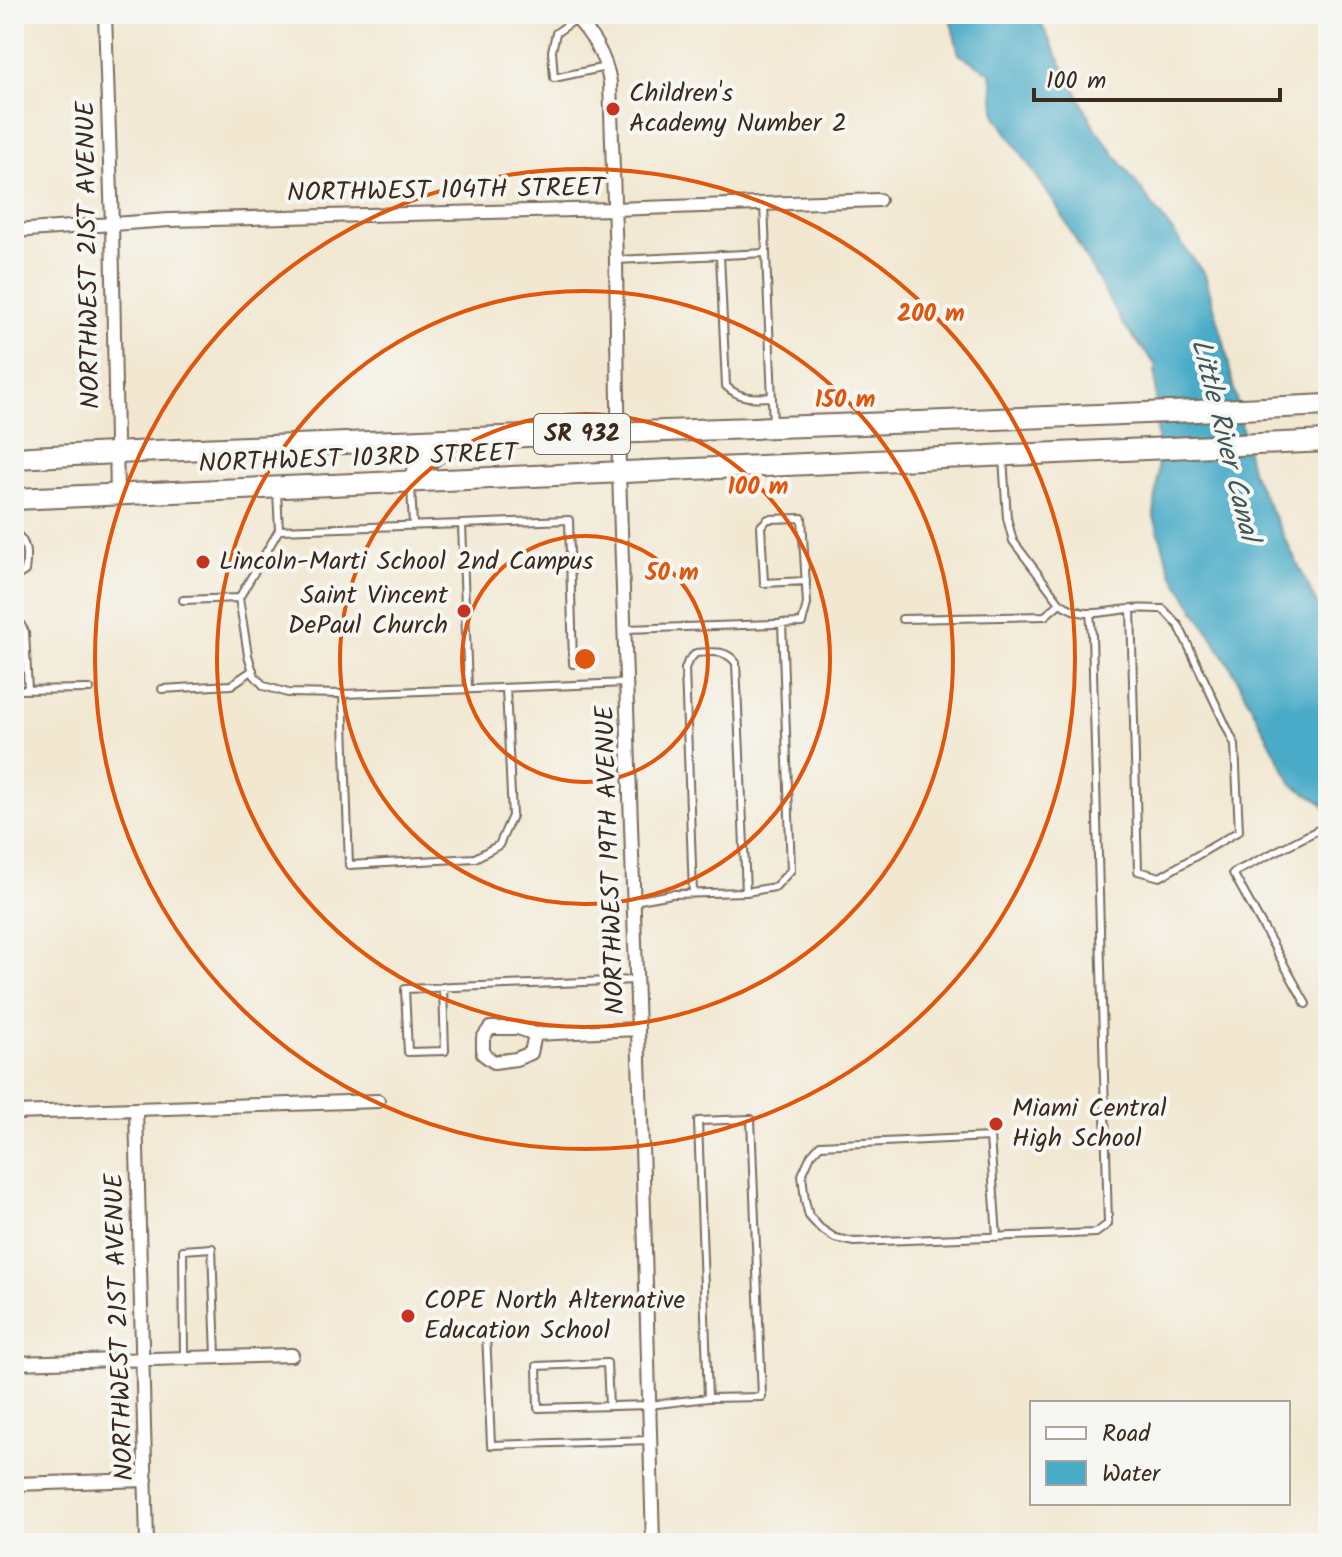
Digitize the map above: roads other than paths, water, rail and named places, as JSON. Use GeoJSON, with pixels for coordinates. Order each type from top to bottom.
{"type":"FeatureCollection","features":[{"type":"Feature","properties":{"kind":"main road","name":"NORTHWEST 103RD STREET"},"geometry":{"type":"LineString","coordinates":[[14,458],[1328,405]]}},
{"type":"Feature","properties":{"kind":"main road"},"geometry":{"type":"LineString","coordinates":[[411,482],[423,464],[437,452],[476,438]]}},
{"type":"Feature","properties":{"kind":"main road","name":"NORTHWEST 103RD STREET"},"geometry":{"type":"LineString","coordinates":[[14,499],[1328,441]]}},
{"type":"Feature","properties":{"kind":"street","name":"NORTHWEST 21ST AVENUE"},"geometry":{"type":"LineString","coordinates":[[105,14],[117,495]]}},
{"type":"Feature","properties":{"kind":"street","name":"NORTHWEST 19TH AVENUE"},"geometry":{"type":"LineString","coordinates":[[575,16],[592,35],[610,82],[619,473],[653,1543]]}},
{"type":"Feature","properties":{"kind":"street","name":"NORTHWEST 104TH STREET"},"geometry":{"type":"LineString","coordinates":[[14,231],[169,220],[879,200]]}},
{"type":"Feature","properties":{"kind":"street"},"geometry":{"type":"LineString","coordinates":[[535,1034],[638,1029]]}},
{"type":"Feature","properties":{"kind":"street"},"geometry":{"type":"LineString","coordinates":[[14,1113],[378,1101]]}},
{"type":"Feature","properties":{"kind":"street","name":"NORTHWEST 21ST AVENUE"},"geometry":{"type":"LineString","coordinates":[[136,1109],[147,1543]]}},
{"type":"Feature","properties":{"kind":"street"},"geometry":{"type":"LineString","coordinates":[[14,1363],[292,1355]]}},
{"type":"Feature","properties":{"kind":"street"},"geometry":{"type":"LineString","coordinates":[[14,1484],[146,1480]]}},
{"type":"Feature","properties":{"kind":"lane"},"geometry":{"type":"LineString","coordinates":[[575,16],[556,33],[552,51],[554,78],[606,67]]}},
{"type":"Feature","properties":{"kind":"lane"},"geometry":{"type":"LineString","coordinates":[[764,204],[773,428]]}},
{"type":"Feature","properties":{"kind":"lane"},"geometry":{"type":"LineString","coordinates":[[616,260],[766,253]]}},
{"type":"Feature","properties":{"kind":"lane"},"geometry":{"type":"LineString","coordinates":[[720,255],[726,386],[734,394],[750,398],[771,397]]}},
{"type":"Feature","properties":{"kind":"lane"},"geometry":{"type":"LineString","coordinates":[[1003,455],[1007,518],[1013,541],[1060,603],[1073,611],[1090,613],[1131,608],[1163,609],[1179,626],[1235,745],[1239,831],[1160,877],[1138,871],[1131,608]]}},
{"type":"Feature","properties":{"kind":"lane"},"geometry":{"type":"LineString","coordinates":[[411,482],[413,526]]}},
{"type":"Feature","properties":{"kind":"lane"},"geometry":{"type":"LineString","coordinates":[[277,488],[279,530],[239,598],[248,655],[254,675],[264,686],[288,693],[343,694],[627,683]]}},
{"type":"Feature","properties":{"kind":"lane"},"geometry":{"type":"LineString","coordinates":[[625,629],[802,623],[807,604],[806,581],[802,518],[768,519],[761,526],[764,583],[806,581]]}},
{"type":"Feature","properties":{"kind":"lane"},"geometry":{"type":"LineString","coordinates":[[279,530],[569,520],[573,664]]}},
{"type":"Feature","properties":{"kind":"lane"},"geometry":{"type":"LineString","coordinates":[[462,524],[468,689]]}},
{"type":"Feature","properties":{"kind":"lane"},"geometry":{"type":"LineString","coordinates":[[14,533],[22,537],[26,560],[25,571],[14,578]]}},
{"type":"Feature","properties":{"kind":"lane"},"geometry":{"type":"LineString","coordinates":[[183,600],[239,598]]}},
{"type":"Feature","properties":{"kind":"lane"},"geometry":{"type":"LineString","coordinates":[[902,619],[1045,616],[1060,603]]}},
{"type":"Feature","properties":{"kind":"lane"},"geometry":{"type":"LineString","coordinates":[[14,613],[25,632],[28,690]]}},
{"type":"Feature","properties":{"kind":"lane"},"geometry":{"type":"LineString","coordinates":[[997,1237],[990,1137],[820,1145],[811,1155],[802,1175],[809,1216],[835,1238],[854,1242],[997,1237],[1096,1233],[1108,1224],[1090,613]]}},
{"type":"Feature","properties":{"kind":"lane"},"geometry":{"type":"LineString","coordinates":[[634,901],[672,894],[746,892],[775,887],[791,870],[782,623]]}},
{"type":"Feature","properties":{"kind":"lane"},"geometry":{"type":"LineString","coordinates":[[693,894],[685,669],[696,653],[720,652],[730,655],[736,663],[746,892]]}},
{"type":"Feature","properties":{"kind":"lane"},"geometry":{"type":"LineString","coordinates":[[162,689],[231,685],[253,670]]}},
{"type":"Feature","properties":{"kind":"lane"},"geometry":{"type":"LineString","coordinates":[[343,694],[349,865],[475,858],[499,845],[512,816],[506,688]]}},
{"type":"Feature","properties":{"kind":"lane"},"geometry":{"type":"LineString","coordinates":[[14,690],[90,689]]}},
{"type":"Feature","properties":{"kind":"lane"},"geometry":{"type":"LineString","coordinates":[[1306,1004],[1233,873],[1326,826]]}},
{"type":"Feature","properties":{"kind":"lane"},"geometry":{"type":"LineString","coordinates":[[443,987],[445,1051],[408,1052],[405,989],[443,987],[636,980]]}},
{"type":"Feature","properties":{"kind":"lane"},"geometry":{"type":"LineString","coordinates":[[609,1406],[607,1363],[537,1366],[538,1408],[649,1405],[708,1398],[762,1397],[751,1119],[698,1121],[708,1398]]}},
{"type":"Feature","properties":{"kind":"lane"},"geometry":{"type":"LineString","coordinates":[[184,1357],[183,1250],[212,1248],[216,1356]]}},
{"type":"Feature","properties":{"kind":"lane"},"geometry":{"type":"LineString","coordinates":[[486,1332],[491,1445],[650,1440]]}},
{"type":"Feature","properties":{"kind":"water","name":"Little River Canal"},"geometry":{"type":"Polygon","coordinates":[[[949,14],[1036,14],[1095,128],[1205,275],[1224,342],[1251,470],[1328,626],[1328,814],[1323,804],[1292,784],[1232,669],[1171,572],[1154,517],[1158,474],[1155,364],[1122,323],[1059,210],[996,116],[991,73],[959,54],[949,14]]]}},
{"type":"Feature","properties":{"kind":"place","name":"Children's Academy Number 2"},"geometry":{"type":"Point","coordinates":[613,109]}},
{"type":"Feature","properties":{"kind":"place","name":"Lincoln-Marti School 2nd Campus"},"geometry":{"type":"Point","coordinates":[203,562]}},
{"type":"Feature","properties":{"kind":"place","name":"Saint Vincent DePaul Church"},"geometry":{"type":"Point","coordinates":[464,611]}},
{"type":"Feature","properties":{"kind":"place","name":"Miami Central High School"},"geometry":{"type":"Point","coordinates":[996,1124]}},
{"type":"Feature","properties":{"kind":"place","name":"COPE North Alternative Education School"},"geometry":{"type":"Point","coordinates":[408,1316]}}]}
